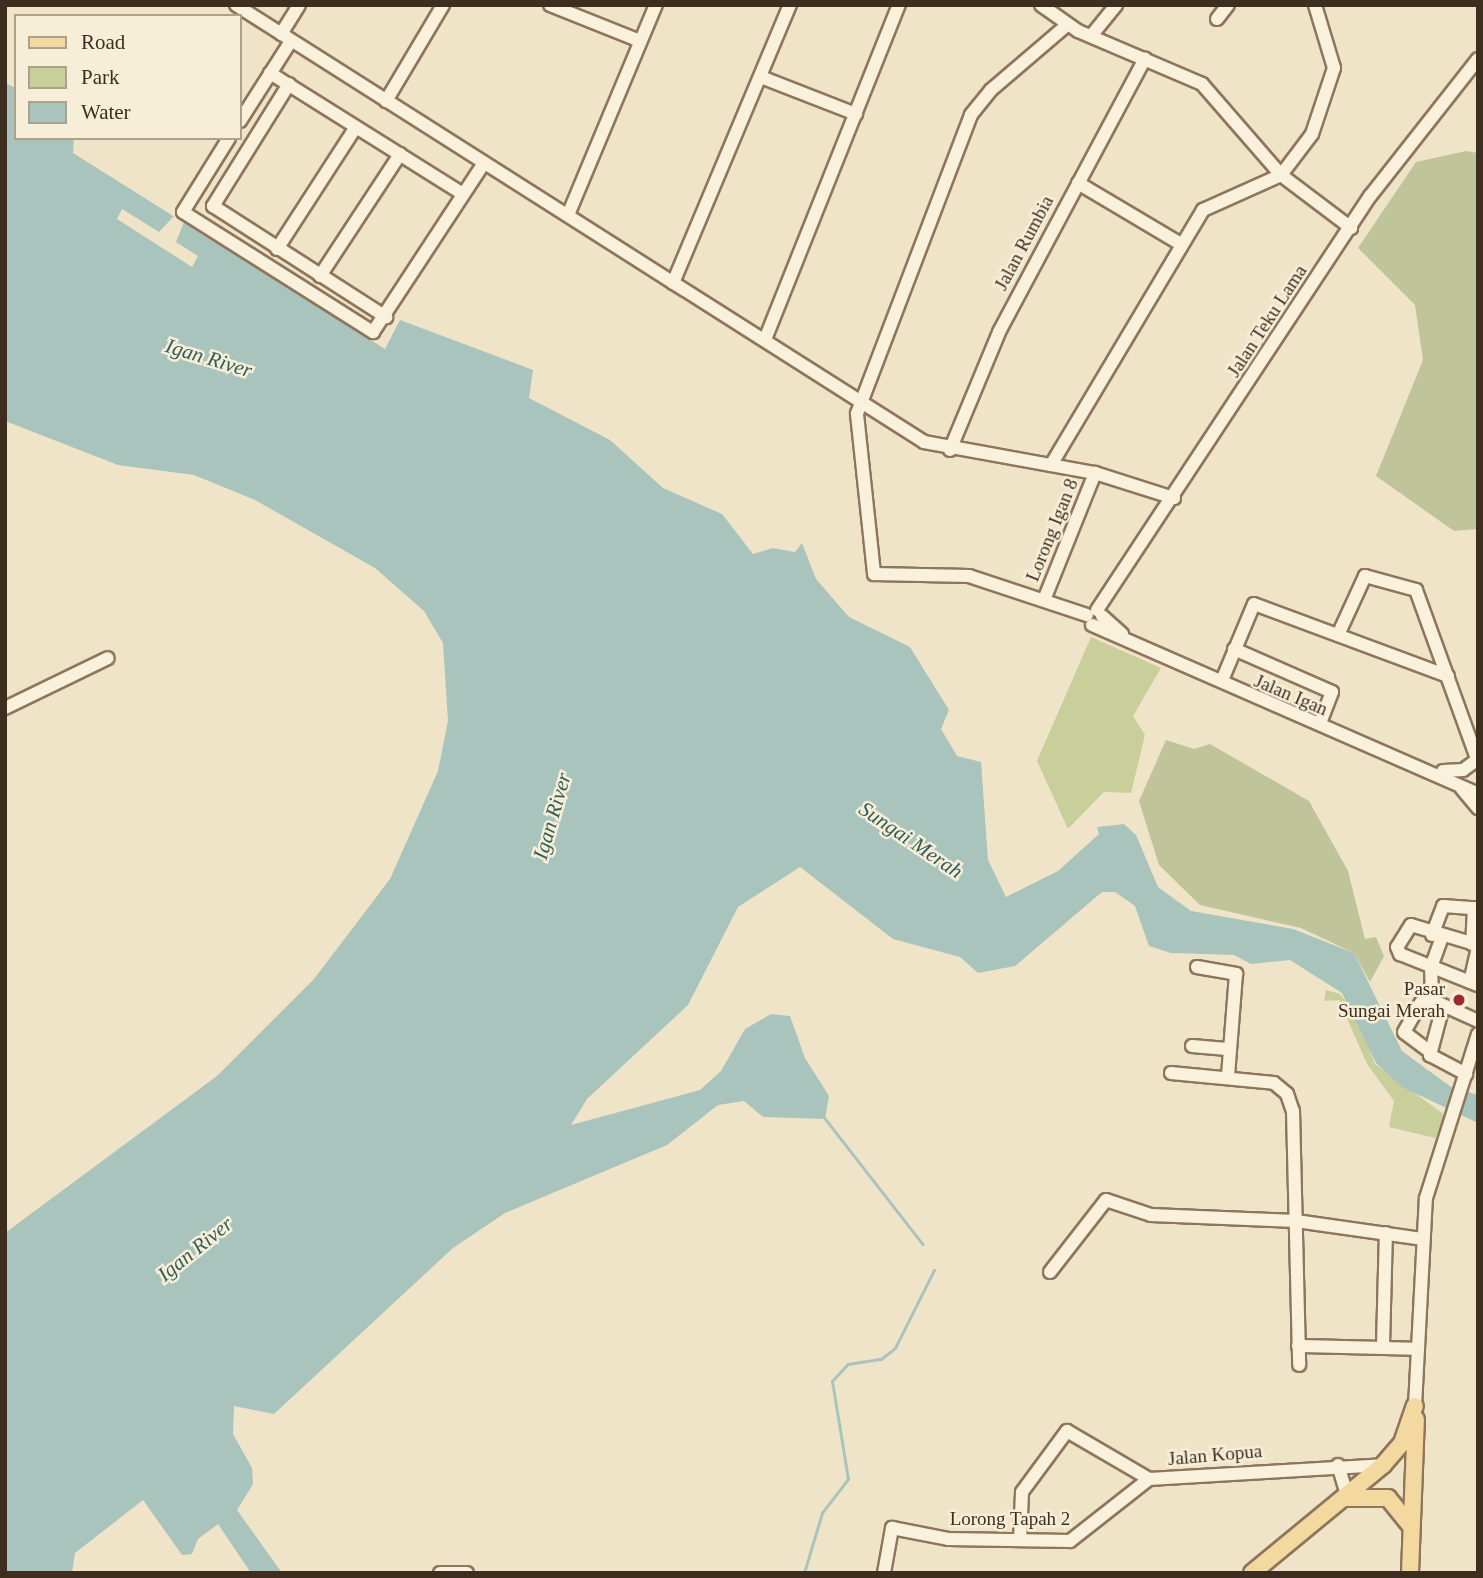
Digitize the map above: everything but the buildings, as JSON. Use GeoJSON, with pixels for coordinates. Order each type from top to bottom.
{"type":"FeatureCollection","features":[{"type":"Feature","properties":{"kind":"main road"},"geometry":{"type":"LineString","coordinates":[[1252,1573],[1383,1465],[1402,1443],[1415,1406]]}},
{"type":"Feature","properties":{"kind":"main road"},"geometry":{"type":"LineString","coordinates":[[1410,1573],[1415,1406]]}},
{"type":"Feature","properties":{"kind":"main road"},"geometry":{"type":"LineString","coordinates":[[1344,1497],[1388,1498],[1413,1529]]}},
{"type":"Feature","properties":{"kind":"street"},"geometry":{"type":"LineString","coordinates":[[236,5],[673,283],[766,338],[923,442],[950,450],[1095,473],[1174,498]]}},
{"type":"Feature","properties":{"kind":"street"},"geometry":{"type":"LineString","coordinates":[[242,118],[271,73],[299,5]]}},
{"type":"Feature","properties":{"kind":"street"},"geometry":{"type":"LineString","coordinates":[[386,101],[443,5]]}},
{"type":"Feature","properties":{"kind":"street"},"geometry":{"type":"LineString","coordinates":[[550,5],[640,41]]}},
{"type":"Feature","properties":{"kind":"street"},"geometry":{"type":"LineString","coordinates":[[568,215],[656,5]]}},
{"type":"Feature","properties":{"kind":"street"},"geometry":{"type":"LineString","coordinates":[[673,283],[790,5]]}},
{"type":"Feature","properties":{"kind":"street"},"geometry":{"type":"LineString","coordinates":[[766,338],[899,5]]}},
{"type":"Feature","properties":{"kind":"street"},"geometry":{"type":"LineString","coordinates":[[1041,5],[1067,25],[1202,84],[1281,175],[1351,228]]}},
{"type":"Feature","properties":{"kind":"street"},"geometry":{"type":"LineString","coordinates":[[1091,36],[1116,5]]}},
{"type":"Feature","properties":{"kind":"street"},"geometry":{"type":"LineString","coordinates":[[1217,19],[1228,5]]}},
{"type":"Feature","properties":{"kind":"street"},"geometry":{"type":"LineString","coordinates":[[1051,464],[1179,243],[1208,206],[1281,175],[1312,135],[1334,68],[1315,5]]}},
{"type":"Feature","properties":{"kind":"street"},"geometry":{"type":"LineString","coordinates":[[1067,25],[971,115],[858,400],[874,574],[969,576],[1094,616]]}},
{"type":"Feature","properties":{"kind":"street","name":"Jalan Rumbia"},"geometry":{"type":"LineString","coordinates":[[950,450],[994,343],[1145,58]]}},
{"type":"Feature","properties":{"kind":"street","name":"Jalan Teku Lama"},"geometry":{"type":"LineString","coordinates":[[1094,616],[1351,228],[1478,59]]}},
{"type":"Feature","properties":{"kind":"street"},"geometry":{"type":"LineString","coordinates":[[271,73],[463,194]]}},
{"type":"Feature","properties":{"kind":"street"},"geometry":{"type":"LineString","coordinates":[[761,77],[856,114]]}},
{"type":"Feature","properties":{"kind":"street"},"geometry":{"type":"LineString","coordinates":[[289,85],[212,205],[386,317]]}},
{"type":"Feature","properties":{"kind":"street"},"geometry":{"type":"LineString","coordinates":[[277,249],[356,127]]}},
{"type":"Feature","properties":{"kind":"street"},"geometry":{"type":"LineString","coordinates":[[228,140],[183,212],[371,331],[386,317],[484,163]]}},
{"type":"Feature","properties":{"kind":"street"},"geometry":{"type":"LineString","coordinates":[[320,276],[400,154]]}},
{"type":"Feature","properties":{"kind":"street"},"geometry":{"type":"LineString","coordinates":[[1078,183],[1179,243]]}},
{"type":"Feature","properties":{"kind":"street","name":"Lorong Igan 8"},"geometry":{"type":"LineString","coordinates":[[1044,600],[1095,473]]}},
{"type":"Feature","properties":{"kind":"street"},"geometry":{"type":"LineString","coordinates":[[1338,635],[1365,576],[1409,585],[1420,597],[1478,761],[1463,770],[1443,771]]}},
{"type":"Feature","properties":{"kind":"street"},"geometry":{"type":"LineString","coordinates":[[1223,678],[1254,604],[1448,676]]}},
{"type":"Feature","properties":{"kind":"street","name":"Jalan Igan"},"geometry":{"type":"LineString","coordinates":[[1094,616],[1121,634],[1478,786]]}},
{"type":"Feature","properties":{"kind":"street","name":"Jalan Igan"},"geometry":{"type":"LineString","coordinates":[[1094,616],[1478,794]]}},
{"type":"Feature","properties":{"kind":"street"},"geometry":{"type":"LineString","coordinates":[[1234,649],[1332,692],[1321,721]]}},
{"type":"Feature","properties":{"kind":"street"},"geometry":{"type":"LineString","coordinates":[[5,708],[108,658]]}},
{"type":"Feature","properties":{"kind":"street"},"geometry":{"type":"LineString","coordinates":[[1459,787],[1478,808]]}},
{"type":"Feature","properties":{"kind":"street"},"geometry":{"type":"LineString","coordinates":[[1429,1051],[1437,1005],[1431,967],[1437,936],[1443,906],[1474,908],[1476,946],[1474,984],[1431,967],[1397,947],[1408,926],[1437,936],[1476,946]]}},
{"type":"Feature","properties":{"kind":"street"},"geometry":{"type":"LineString","coordinates":[[1197,967],[1236,974],[1228,1076]]}},
{"type":"Feature","properties":{"kind":"street"},"geometry":{"type":"LineString","coordinates":[[1466,1074],[1404,1032],[1421,1003],[1437,1005],[1478,1021]]}},
{"type":"Feature","properties":{"kind":"street"},"geometry":{"type":"LineString","coordinates":[[1415,1406],[1422,1239],[1429,1181],[1478,1034]]}},
{"type":"Feature","properties":{"kind":"street"},"geometry":{"type":"LineString","coordinates":[[1192,1046],[1230,1049]]}},
{"type":"Feature","properties":{"kind":"street"},"geometry":{"type":"LineString","coordinates":[[1171,1073],[1228,1076],[1274,1083],[1287,1094],[1296,1221],[1298,1365]]}},
{"type":"Feature","properties":{"kind":"street"},"geometry":{"type":"LineString","coordinates":[[1050,1272],[1106,1199],[1151,1215],[1296,1221],[1422,1239]]}},
{"type":"Feature","properties":{"kind":"street"},"geometry":{"type":"LineString","coordinates":[[1383,1345],[1386,1233]]}},
{"type":"Feature","properties":{"kind":"street"},"geometry":{"type":"LineString","coordinates":[[1298,1346],[1383,1345],[1418,1349]]}},
{"type":"Feature","properties":{"kind":"street","name":"Jalan Kopua"},"geometry":{"type":"LineString","coordinates":[[1020,1540],[1022,1492],[1068,1431],[1149,1479],[1338,1465],[1383,1465]]}},
{"type":"Feature","properties":{"kind":"street"},"geometry":{"type":"LineString","coordinates":[[1338,1465],[1344,1497]]}},
{"type":"Feature","properties":{"kind":"street","name":"Lorong Tapah 2"},"geometry":{"type":"LineString","coordinates":[[884,1573],[892,1528],[948,1539],[1082,1538],[1149,1479]]}},
{"type":"Feature","properties":{"kind":"street"},"geometry":{"type":"LineString","coordinates":[[440,1573],[467,1573]]}},
{"type":"Feature","properties":{"kind":"green space"},"geometry":{"type":"Polygon","coordinates":[[[1466,151],[1478,153],[1478,529],[1454,531],[1376,476],[1423,360],[1415,305],[1358,248],[1416,162],[1466,151]]]}},
{"type":"Feature","properties":{"kind":"green space"},"geometry":{"type":"Polygon","coordinates":[[[1091,637],[1161,668],[1133,716],[1145,735],[1131,793],[1104,792],[1068,829],[1037,761],[1091,637]]]}},
{"type":"Feature","properties":{"kind":"green space"},"geometry":{"type":"Polygon","coordinates":[[[1166,740],[1194,749],[1210,744],[1309,801],[1348,871],[1365,939],[1376,937],[1384,956],[1370,982],[1354,953],[1301,928],[1200,905],[1159,865],[1139,801],[1166,740]]]}},
{"type":"Feature","properties":{"kind":"green space"},"geometry":{"type":"Polygon","coordinates":[[[1326,990],[1340,994],[1356,1015],[1375,1064],[1446,1116],[1435,1138],[1389,1127],[1394,1101],[1367,1064],[1339,1000],[1324,1001],[1326,990]]]}},
{"type":"Feature","properties":{"kind":"water"},"geometry":{"type":"Polygon","coordinates":[[[5,83],[14,87],[14,140],[74,140],[73,153],[385,349],[400,320],[533,370],[529,398],[610,440],[663,488],[722,514],[753,554],[773,548],[795,552],[802,543],[816,579],[849,617],[910,647],[949,710],[941,729],[957,756],[981,762],[988,860],[1006,897],[1058,871],[1099,834],[1097,827],[1124,824],[1136,835],[1158,887],[1191,911],[1293,929],[1354,953],[1402,1051],[1451,1087],[1478,1095],[1478,1123],[1402,1087],[1376,1063],[1342,993],[1290,960],[1251,964],[1234,955],[1171,953],[1149,946],[1135,906],[1115,892],[1102,892],[1015,966],[978,973],[960,957],[893,939],[800,867],[738,907],[688,1005],[587,1099],[571,1125],[700,1090],[721,1071],[745,1029],[771,1014],[790,1016],[805,1058],[829,1096],[825,1119],[763,1117],[744,1101],[718,1105],[667,1145],[505,1213],[453,1248],[274,1414],[234,1406],[233,1434],[252,1468],[253,1484],[237,1510],[282,1573],[251,1573],[218,1524],[198,1539],[192,1554],[182,1555],[143,1500],[75,1553],[72,1573],[5,1573],[5,1233],[217,1076],[314,979],[390,879],[438,771],[448,721],[443,643],[424,611],[375,568],[255,500],[194,475],[118,465],[5,421],[5,83]]]}},
{"type":"Feature","properties":{"kind":"pier"},"geometry":{"type":"Polygon","coordinates":[[[122,209],[159,232],[175,215],[184,222],[176,242],[198,256],[192,267],[117,219],[122,209]]]}},
{"type":"Feature","properties":{"kind":"waterway"},"geometry":{"type":"LineString","coordinates":[[824,1117],[923,1244]]}},
{"type":"Feature","properties":{"kind":"waterway"},"geometry":{"type":"LineString","coordinates":[[804,1573],[822,1513],[848,1479],[832,1381],[848,1364],[881,1359],[895,1348],[934,1270]]}},
{"type":"Feature","properties":{"kind":"place","name":"Pasar Sungai Merah"},"geometry":{"type":"Point","coordinates":[1459,1000]}},
{"type":"Feature","properties":{"kind":"water label","name":"Igan River"},"geometry":{"type":"Point","coordinates":[209,358]}},
{"type":"Feature","properties":{"kind":"water label","name":"Igan River"},"geometry":{"type":"Point","coordinates":[552,816]}},
{"type":"Feature","properties":{"kind":"water label","name":"Sungai Merah"},"geometry":{"type":"Point","coordinates":[911,840]}},
{"type":"Feature","properties":{"kind":"water label","name":"Igan River"},"geometry":{"type":"Point","coordinates":[195,1249]}}]}
